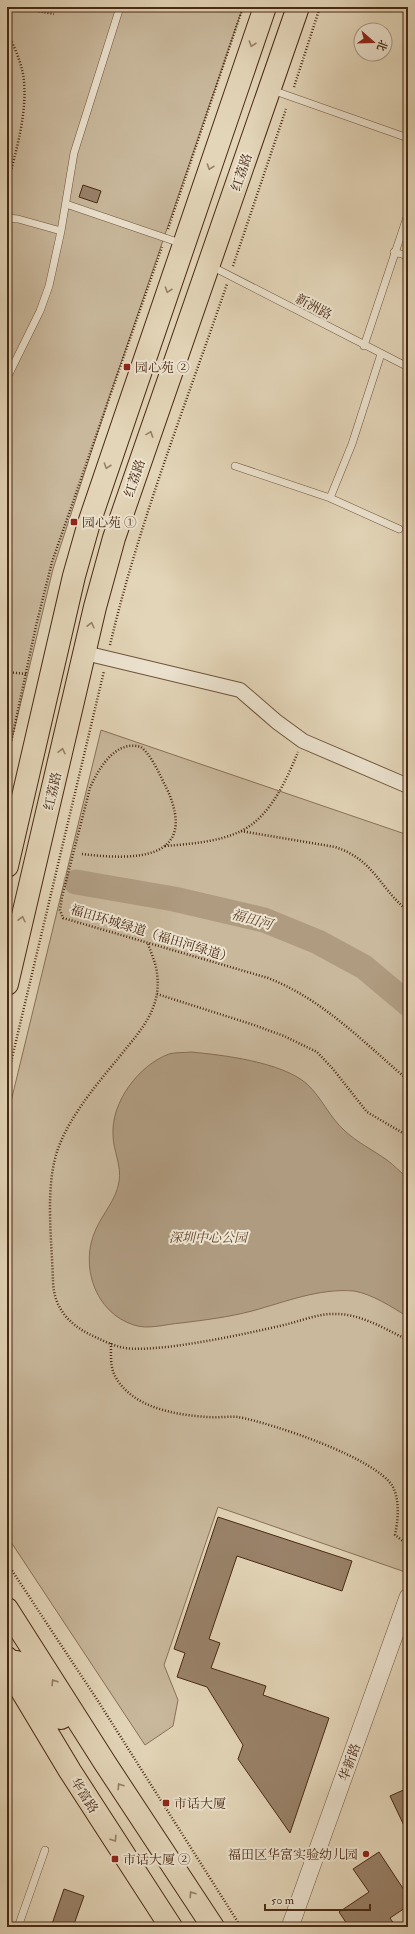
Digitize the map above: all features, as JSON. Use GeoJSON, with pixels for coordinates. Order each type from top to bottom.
{"type":"FeatureCollection","features":[{"type":"Feature","properties":{"kind":"main road","name":"红荔路"},"geometry":{"type":"LineString","coordinates":[[7,866],[74,576],[89,523],[265,7]]}},
{"type":"Feature","properties":{"kind":"main road","name":"红荔路"},"geometry":{"type":"LineString","coordinates":[[7,984],[99,593],[116,531],[298,7]]}},
{"type":"Feature","properties":{"kind":"main road"},"geometry":{"type":"LineString","coordinates":[[7,1609],[105,1763],[213,1927]]}},
{"type":"Feature","properties":{"kind":"main road"},"geometry":{"type":"LineString","coordinates":[[7,1654],[36,1684],[72,1734],[105,1763]]}},
{"type":"Feature","properties":{"kind":"main road","name":"华富路"},"geometry":{"type":"LineString","coordinates":[[7,1658],[22,1691],[70,1771],[172,1927]]}},
{"type":"Feature","properties":{"kind":"main road"},"geometry":{"type":"LineString","coordinates":[[7,1696],[25,1722],[70,1771]]}},
{"type":"Feature","properties":{"kind":"street"},"geometry":{"type":"LineString","coordinates":[[85,653],[240,690],[277,722],[303,741],[408,786]]}},
{"type":"Feature","properties":{"kind":"street","name":"华新路"},"geometry":{"type":"LineString","coordinates":[[290,1927],[408,1597]]}},
{"type":"Feature","properties":{"kind":"lane"},"geometry":{"type":"LineString","coordinates":[[7,378],[40,311],[49,286],[61,231],[74,154],[120,7]]}},
{"type":"Feature","properties":{"kind":"lane"},"geometry":{"type":"LineString","coordinates":[[270,90],[408,138]]}},
{"type":"Feature","properties":{"kind":"lane"},"geometry":{"type":"LineString","coordinates":[[66,204],[184,244]]}},
{"type":"Feature","properties":{"kind":"lane"},"geometry":{"type":"LineString","coordinates":[[364,346],[394,252],[408,214]]}},
{"type":"Feature","properties":{"kind":"lane"},"geometry":{"type":"LineString","coordinates":[[7,218],[18,219],[61,231]]}},
{"type":"Feature","properties":{"kind":"lane"},"geometry":{"type":"LineString","coordinates":[[394,252],[408,256]]}},
{"type":"Feature","properties":{"kind":"lane","name":"新洲路"},"geometry":{"type":"LineString","coordinates":[[209,265],[364,346],[408,367]]}},
{"type":"Feature","properties":{"kind":"lane"},"geometry":{"type":"LineString","coordinates":[[330,498],[352,444],[381,354]]}},
{"type":"Feature","properties":{"kind":"lane"},"geometry":{"type":"LineString","coordinates":[[235,466],[330,498],[399,529]]}},
{"type":"Feature","properties":{"kind":"lane"},"geometry":{"type":"LineString","coordinates":[[18,1927],[45,1850]]}},
{"type":"Feature","properties":{"kind":"path"},"geometry":{"type":"LineString","coordinates":[[16,7],[54,14]]}},
{"type":"Feature","properties":{"kind":"path"},"geometry":{"type":"LineString","coordinates":[[294,87],[320,7]]}},
{"type":"Feature","properties":{"kind":"path"},"geometry":{"type":"LineString","coordinates":[[7,31],[23,74],[24,98],[21,128],[7,185]]}},
{"type":"Feature","properties":{"kind":"path"},"geometry":{"type":"LineString","coordinates":[[7,1079],[107,658],[130,570],[142,530],[286,109]]}},
{"type":"Feature","properties":{"kind":"path"},"geometry":{"type":"LineString","coordinates":[[7,672],[26,674]]}},
{"type":"Feature","properties":{"kind":"path"},"geometry":{"type":"LineString","coordinates":[[82,854],[128,858],[143,855],[164,846],[222,838],[241,831],[254,822],[268,808],[285,779],[303,741]]}},
{"type":"Feature","properties":{"kind":"path","name":"福田环城绿道（福田河绿道）"},"geometry":{"type":"LineString","coordinates":[[164,846],[173,836],[176,824],[172,802],[145,750],[137,746],[124,748],[109,757],[99,768],[90,788],[60,910],[63,918],[240,970],[287,986],[308,997],[346,1025],[408,1080]]}},
{"type":"Feature","properties":{"kind":"path"},"geometry":{"type":"LineString","coordinates":[[241,831],[335,847],[347,851],[361,860],[377,875],[401,905],[408,911]]}},
{"type":"Feature","properties":{"kind":"path"},"geometry":{"type":"LineString","coordinates":[[148,944],[157,973],[157,994],[153,1008],[145,1026],[86,1101],[66,1133],[55,1157],[52,1174],[53,1282],[55,1297],[60,1310],[75,1325],[86,1333],[123,1348],[141,1350],[232,1337],[317,1316],[338,1314],[365,1321],[408,1340]]}},
{"type":"Feature","properties":{"kind":"path"},"geometry":{"type":"LineString","coordinates":[[157,994],[284,1036],[317,1052],[333,1069],[367,1112],[408,1136]]}},
{"type":"Feature","properties":{"kind":"path"},"geometry":{"type":"LineString","coordinates":[[111,1343],[112,1365],[115,1376],[126,1390],[148,1404],[178,1414],[208,1417],[237,1417],[260,1422],[322,1443],[374,1470],[390,1483],[395,1491],[398,1520],[395,1535],[408,1545]]}},
{"type":"Feature","properties":{"kind":"path"},"geometry":{"type":"LineString","coordinates":[[7,1563],[98,1700],[241,1927]]}},
{"type":"Feature","properties":{"kind":"green space"},"geometry":{"type":"Polygon","coordinates":[[[7,7],[243,7],[110,395],[53,569],[7,760],[7,7]]]}},
{"type":"Feature","properties":{"kind":"green space","name":"深圳中心公园"},"geometry":{"type":"Polygon","coordinates":[[[101,730],[408,835],[408,1573],[218,1507],[164,1665],[178,1700],[173,1726],[145,1745],[7,1536],[7,1118],[101,730]]]}},
{"type":"Feature","properties":{"kind":"shaded area"},"geometry":{"type":"Polygon","coordinates":[[[191,1052],[252,1061],[283,1070],[296,1076],[307,1084],[317,1095],[345,1131],[360,1143],[387,1160],[408,1178],[408,1317],[382,1301],[354,1291],[328,1292],[302,1296],[235,1315],[151,1327],[134,1325],[120,1319],[109,1310],[100,1299],[94,1286],[90,1272],[89,1258],[91,1243],[96,1229],[115,1195],[119,1182],[120,1176],[113,1141],[114,1122],[117,1110],[129,1086],[147,1067],[158,1059],[169,1054],[191,1052]]]}},
{"type":"Feature","properties":{"kind":"building"},"geometry":{"type":"Polygon","coordinates":[[[83,185],[101,191],[97,203],[79,197],[83,185]]]}},
{"type":"Feature","properties":{"kind":"building"},"geometry":{"type":"Polygon","coordinates":[[[218,1517],[352,1561],[342,1591],[237,1556],[209,1639],[220,1643],[211,1668],[266,1686],[263,1695],[329,1718],[290,1833],[238,1759],[243,1745],[207,1687],[177,1677],[185,1653],[174,1649],[218,1517]]]}},
{"type":"Feature","properties":{"kind":"building"},"geometry":{"type":"Polygon","coordinates":[[[408,1788],[408,1834],[390,1796],[408,1788]]]}},
{"type":"Feature","properties":{"kind":"building"},"geometry":{"type":"Polygon","coordinates":[[[379,1852],[408,1896],[408,1906],[390,1918],[396,1927],[349,1927],[339,1912],[369,1892],[353,1869],[379,1852]]]}},
{"type":"Feature","properties":{"kind":"building"},"geometry":{"type":"Polygon","coordinates":[[[64,1889],[84,1896],[73,1927],[51,1927],[64,1889]]]}},
{"type":"Feature","properties":{"kind":"waterway","name":"福田河"},"geometry":{"type":"LineString","coordinates":[[76,882],[174,899],[264,920],[318,942],[364,967],[408,1004]]}},
{"type":"Feature","properties":{"kind":"place","name":"园心苑 ②"},"geometry":{"type":"Point","coordinates":[127,367]}},
{"type":"Feature","properties":{"kind":"place","name":"园心苑 ①"},"geometry":{"type":"Point","coordinates":[74,522]}},
{"type":"Feature","properties":{"kind":"place","name":"市话大厦"},"geometry":{"type":"Point","coordinates":[166,1803]}},
{"type":"Feature","properties":{"kind":"place","name":"福田区华富实验幼儿园"},"geometry":{"type":"Point","coordinates":[366,1854]}},
{"type":"Feature","properties":{"kind":"place","name":"市话大厦 ②"},"geometry":{"type":"Point","coordinates":[115,1859]}}]}
